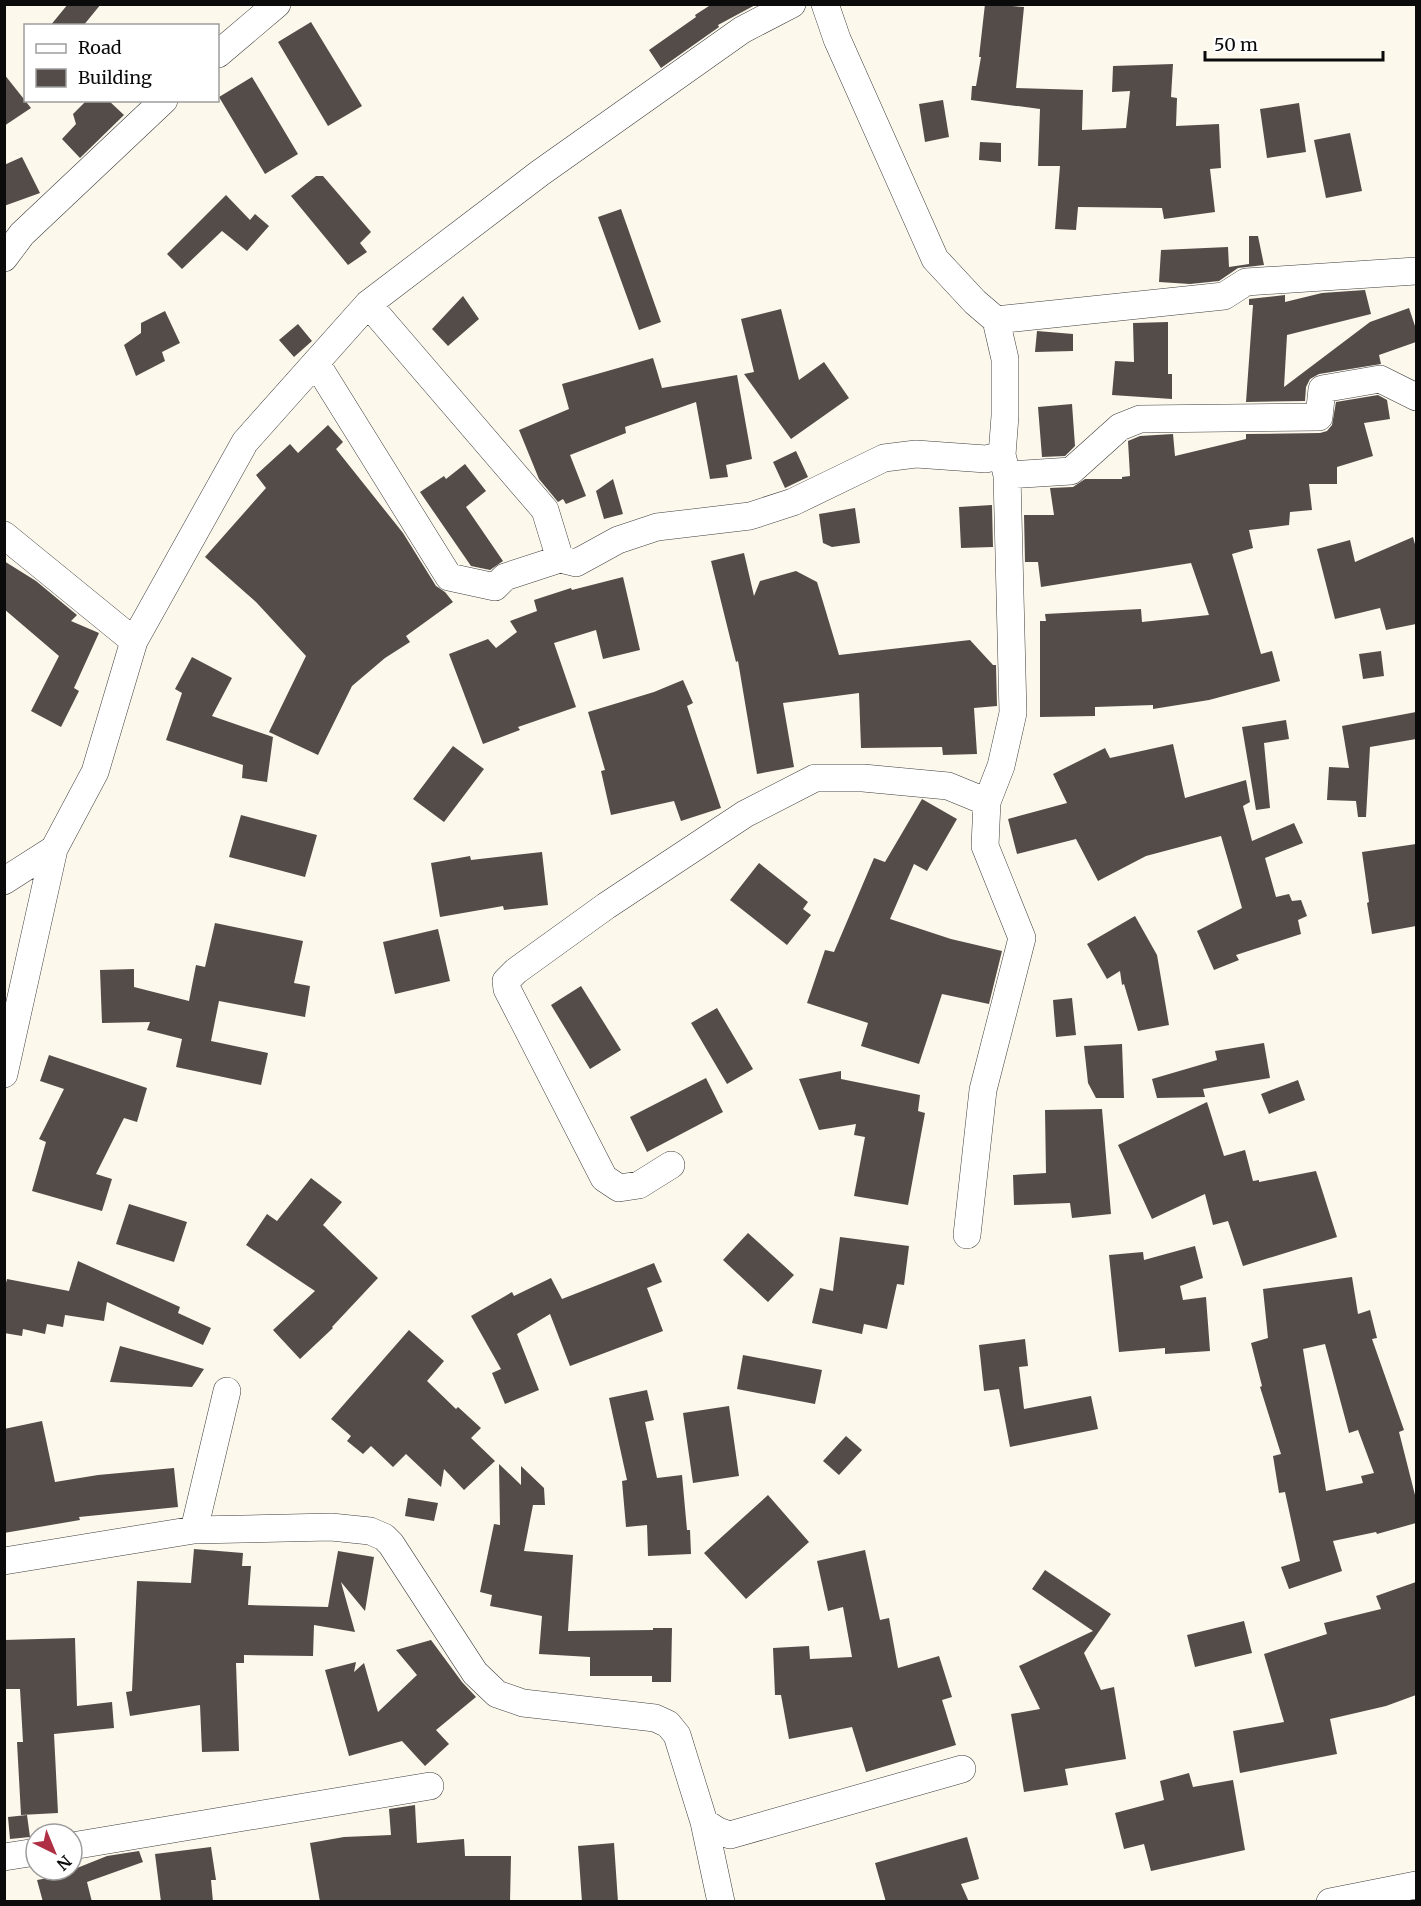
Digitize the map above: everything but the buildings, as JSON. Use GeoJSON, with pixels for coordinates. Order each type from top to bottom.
{"type":"FeatureCollection","features":[{"type":"Feature","properties":{"kind":"street"},"geometry":{"type":"LineString","coordinates":[[219,53],[277,4]]}},
{"type":"Feature","properties":{"kind":"street"},"geometry":{"type":"LineString","coordinates":[[4,1074],[54,849],[95,772],[134,641],[245,442],[368,304],[607,125],[742,30],[792,4]]}},
{"type":"Feature","properties":{"kind":"street"},"geometry":{"type":"LineString","coordinates":[[825,4],[837,39],[935,259],[975,302],[996,320],[1005,359],[1004,465],[1013,713],[1001,766],[987,802],[985,846],[1022,939],[983,1090],[967,1235]]}},
{"type":"Feature","properties":{"kind":"street"},"geometry":{"type":"LineString","coordinates":[[4,258],[22,234],[162,102]]}},
{"type":"Feature","properties":{"kind":"street"},"geometry":{"type":"LineString","coordinates":[[996,320],[1224,296],[1246,282],[1416,271]]}},
{"type":"Feature","properties":{"kind":"street"},"geometry":{"type":"LineString","coordinates":[[368,304],[545,510],[560,558]]}},
{"type":"Feature","properties":{"kind":"street"},"geometry":{"type":"LineString","coordinates":[[316,363],[449,577],[495,587],[505,577],[560,558],[576,563],[618,540],[657,527],[750,516],[793,502],[884,458],[916,454],[986,459],[1004,465],[1071,471],[1120,427],[1140,418],[1319,417],[1322,389],[1380,379],[1416,397]]}},
{"type":"Feature","properties":{"kind":"street"},"geometry":{"type":"LineString","coordinates":[[4,535],[134,641]]}},
{"type":"Feature","properties":{"kind":"street"},"geometry":{"type":"LineString","coordinates":[[671,1165],[639,1185],[619,1188],[604,1178],[512,1000],[506,981],[516,971],[606,906],[745,814],[815,778],[863,778],[948,786],[987,802]]}},
{"type":"Feature","properties":{"kind":"street"},"geometry":{"type":"LineString","coordinates":[[4,881],[54,849]]}},
{"type":"Feature","properties":{"kind":"street"},"geometry":{"type":"LineString","coordinates":[[194,1530],[227,1390]]}},
{"type":"Feature","properties":{"kind":"street"},"geometry":{"type":"LineString","coordinates":[[4,1561],[194,1530],[331,1527],[369,1531],[384,1537],[391,1544],[475,1673],[497,1694],[523,1704],[656,1718],[668,1724],[677,1735],[704,1822],[721,1902]]}},
{"type":"Feature","properties":{"kind":"street"},"geometry":{"type":"LineString","coordinates":[[704,1822],[730,1835],[962,1769]]}},
{"type":"Feature","properties":{"kind":"street"},"geometry":{"type":"LineString","coordinates":[[84,1844],[430,1786]]}},
{"type":"Feature","properties":{"kind":"street"},"geometry":{"type":"LineString","coordinates":[[4,1857],[24,1854]]}},
{"type":"Feature","properties":{"kind":"street"},"geometry":{"type":"LineString","coordinates":[[1330,1902],[1416,1885]]}}]}
